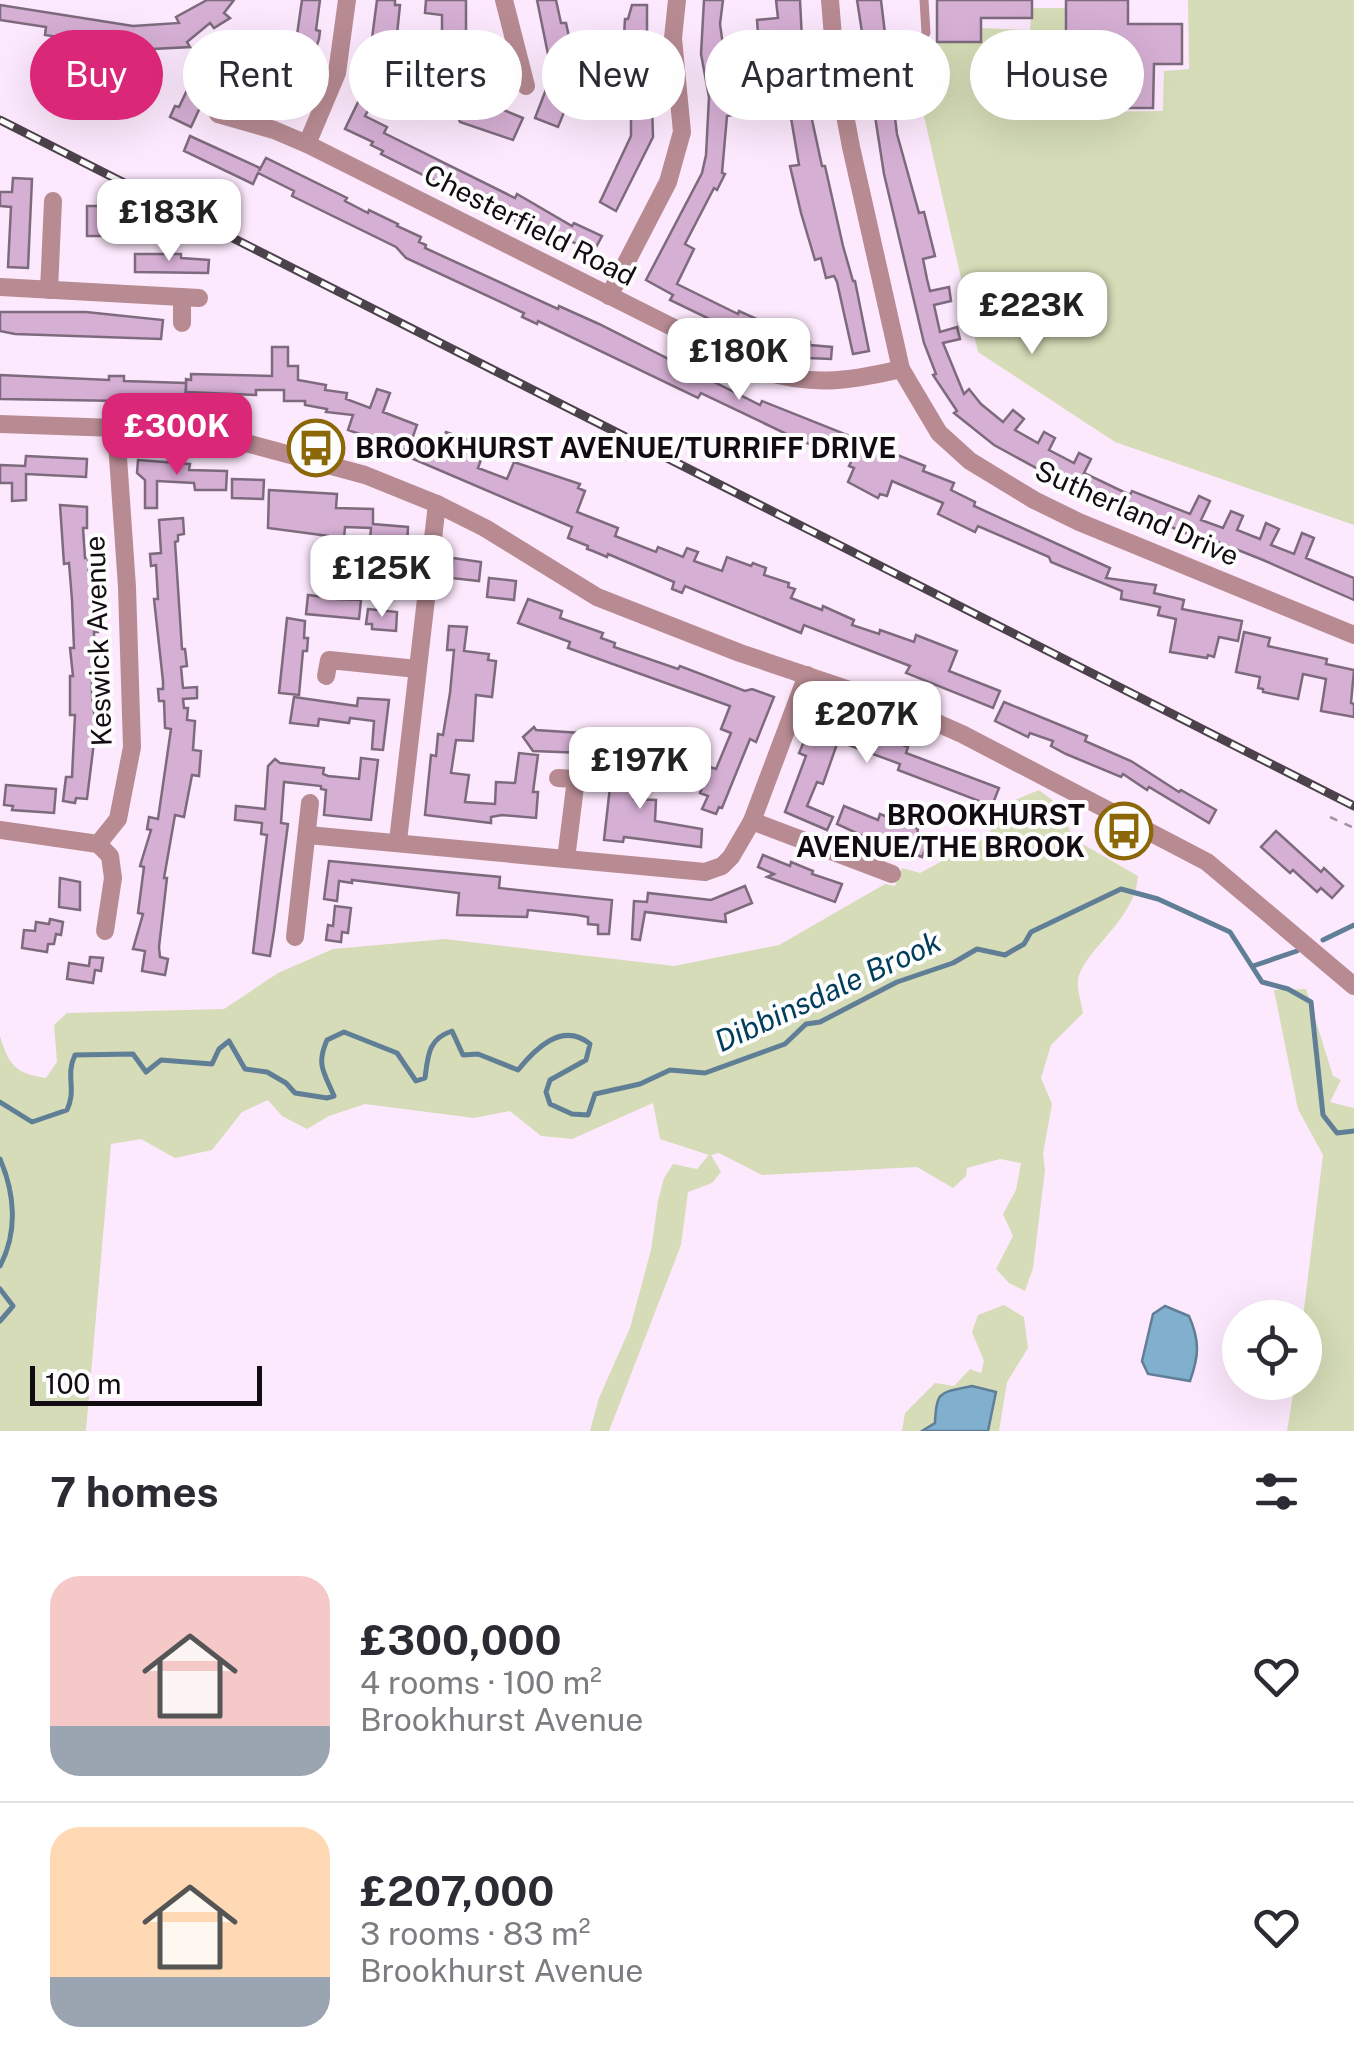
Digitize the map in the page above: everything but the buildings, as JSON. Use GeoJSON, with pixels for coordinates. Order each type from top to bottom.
{"type":"FeatureCollection","features":[{"type":"Feature","properties":{"kind":"street"},"geometry":{"type":"LineString","coordinates":[[308,144],[337,73],[347,0]]}},
{"type":"Feature","properties":{"kind":"street"},"geometry":{"type":"LineString","coordinates":[[504,0],[526,86]]}},
{"type":"Feature","properties":{"kind":"street"},"geometry":{"type":"LineString","coordinates":[[610,296],[668,182],[682,132],[674,38],[677,0]]}},
{"type":"Feature","properties":{"kind":"street","name":"Sutherland Drive"},"geometry":{"type":"LineString","coordinates":[[830,0],[835,62],[851,147],[901,369],[938,433],[1000,481],[1080,522],[1354,635]]}},
{"type":"Feature","properties":{"kind":"street","name":"Chesterfield Road"},"geometry":{"type":"LineString","coordinates":[[239,120],[308,144],[754,368],[782,378],[848,382],[901,369]]}},
{"type":"Feature","properties":{"kind":"street"},"geometry":{"type":"LineString","coordinates":[[49,290],[53,201]]}},
{"type":"Feature","properties":{"kind":"street"},"geometry":{"type":"LineString","coordinates":[[0,287],[191,297],[182,323]]}},
{"type":"Feature","properties":{"kind":"street"},"geometry":{"type":"LineString","coordinates":[[0,424],[224,437],[365,475],[436,504],[485,528],[597,597],[857,690],[962,734],[1207,862],[1354,986]]}},
{"type":"Feature","properties":{"kind":"street","name":"Keswick Avenue"},"geometry":{"type":"LineString","coordinates":[[98,844],[118,819],[132,747],[128,587],[116,428]]}},
{"type":"Feature","properties":{"kind":"street"},"geometry":{"type":"LineString","coordinates":[[398,841],[436,504]]}},
{"type":"Feature","properties":{"kind":"street"},"geometry":{"type":"LineString","coordinates":[[328,660],[418,669]]}},
{"type":"Feature","properties":{"kind":"street"},"geometry":{"type":"LineString","coordinates":[[308,835],[705,872],[722,866],[752,821],[808,675]]}},
{"type":"Feature","properties":{"kind":"street"},"geometry":{"type":"LineString","coordinates":[[566,858],[575,779]]}},
{"type":"Feature","properties":{"kind":"street"},"geometry":{"type":"LineString","coordinates":[[295,937],[310,803]]}},
{"type":"Feature","properties":{"kind":"street"},"geometry":{"type":"LineString","coordinates":[[752,821],[892,874]]}},
{"type":"Feature","properties":{"kind":"street"},"geometry":{"type":"LineString","coordinates":[[0,830],[98,844],[110,856],[113,878],[104,932]]}},
{"type":"Feature","properties":{"kind":"lane"},"geometry":{"type":"LineString","coordinates":[[924,0],[926,30]]}},
{"type":"Feature","properties":{"kind":"path"},"geometry":{"type":"LineString","coordinates":[[1330,817],[1354,828]]}},
{"type":"Feature","properties":{"kind":"green space"},"geometry":{"type":"Polygon","coordinates":[[[1188,0],[1354,0],[1354,525],[1115,442],[978,352],[925,120],[950,120],[950,42],[970,42],[970,120],[1144,120],[1144,111],[1163,111],[1164,71],[1189,69],[1188,0]]]}},
{"type":"Feature","properties":{"kind":"green space"},"geometry":{"type":"Polygon","coordinates":[[[1032,8],[1078,8],[1067,30],[1030,30],[1032,8]]]}},
{"type":"Feature","properties":{"kind":"green space"},"geometry":{"type":"Polygon","coordinates":[[[1039,790],[1057,804],[1074,839],[1138,876],[1128,907],[1081,970],[1078,985],[1083,1013],[1051,1045],[1041,1078],[1052,1104],[1043,1154],[1045,1170],[1033,1268],[1025,1291],[1009,1283],[996,1269],[1013,1236],[1003,1214],[1016,1190],[1021,1163],[1000,1159],[967,1168],[966,1176],[953,1188],[917,1167],[762,1175],[719,1153],[711,1155],[721,1172],[712,1183],[688,1192],[681,1245],[609,1431],[590,1431],[599,1398],[630,1328],[651,1250],[664,1178],[673,1164],[697,1169],[709,1155],[660,1139],[653,1103],[572,1139],[541,1136],[510,1111],[474,1118],[365,1104],[329,1116],[307,1129],[282,1116],[268,1100],[242,1112],[212,1150],[175,1158],[141,1139],[111,1144],[86,1431],[0,1431],[0,1036],[14,1066],[46,1078],[57,1062],[54,1025],[67,1013],[224,1009],[278,973],[333,949],[445,939],[674,966],[779,945],[885,884],[895,886],[902,868],[920,873],[987,837],[1005,804],[1039,790]]]}},
{"type":"Feature","properties":{"kind":"green space"},"geometry":{"type":"Polygon","coordinates":[[[1306,989],[1333,1076],[1341,1080],[1330,1102],[1354,1108],[1354,1431],[1287,1431],[1292,1400],[1322,1400],[1322,1300],[1305,1300],[1323,1155],[1298,1109],[1274,990],[1306,989]]]}},
{"type":"Feature","properties":{"kind":"green space"},"geometry":{"type":"Polygon","coordinates":[[[1004,1305],[1024,1317],[1028,1348],[1007,1382],[999,1431],[902,1431],[905,1413],[935,1383],[954,1386],[970,1369],[981,1373],[984,1361],[972,1332],[978,1315],[1004,1305]]]}},
{"type":"Feature","properties":{"kind":"water"},"geometry":{"type":"Polygon","coordinates":[[[1165,1306],[1189,1316],[1193,1325],[1197,1348],[1190,1381],[1148,1374],[1142,1361],[1153,1314],[1165,1306]]]}},
{"type":"Feature","properties":{"kind":"water"},"geometry":{"type":"Polygon","coordinates":[[[972,1386],[996,1392],[988,1431],[922,1431],[935,1423],[942,1394],[972,1386]]]}},
{"type":"Feature","properties":{"kind":"waterway","name":"Dibbinsdale Brook"},"geometry":{"type":"LineString","coordinates":[[0,1102],[32,1122],[67,1110],[75,1055],[133,1054],[146,1072],[161,1060],[212,1064],[219,1049],[229,1041],[245,1069],[267,1072],[295,1093],[327,1098],[334,1096],[322,1062],[327,1040],[344,1032],[397,1053],[416,1081],[425,1078],[434,1043],[452,1031],[463,1055],[478,1054],[518,1070],[550,1040],[569,1035],[590,1044],[586,1060],[550,1080],[546,1092],[550,1104],[572,1114],[588,1115],[595,1094],[640,1084],[670,1070],[705,1073],[785,1044],[806,1024],[820,1022],[897,982],[953,963],[977,949],[1005,955],[1024,944],[1031,932],[1121,889],[1158,899],[1230,932],[1262,982],[1288,989],[1311,1002],[1323,1115],[1337,1133],[1354,1131]]}},
{"type":"Feature","properties":{"kind":"waterway","name":"Dibbinsdale Brook"},"geometry":{"type":"LineString","coordinates":[[1323,940],[1354,925]]}},
{"type":"Feature","properties":{"kind":"waterway","name":"Dibbinsdale Brook"},"geometry":{"type":"LineString","coordinates":[[1253,966],[1297,951]]}},
{"type":"Feature","properties":{"kind":"waterway"},"geometry":{"type":"LineString","coordinates":[[0,1159],[12,1213],[10,1240],[0,1266]]}},
{"type":"Feature","properties":{"kind":"waterway"},"geometry":{"type":"LineString","coordinates":[[0,1289],[13,1306],[0,1321]]}},
{"type":"Feature","properties":{"kind":"railway"},"geometry":{"type":"LineString","coordinates":[[0,120],[1354,806]]}},
{"type":"Feature","properties":{"kind":"place","name":"BROOKHURST AVENUE/TURRIFF DRIVE"},"geometry":{"type":"Point","coordinates":[316,448]}},
{"type":"Feature","properties":{"kind":"place","name":"BROOKHURST AVENUE/THE BROOK"},"geometry":{"type":"Point","coordinates":[1124,831]}}]}
